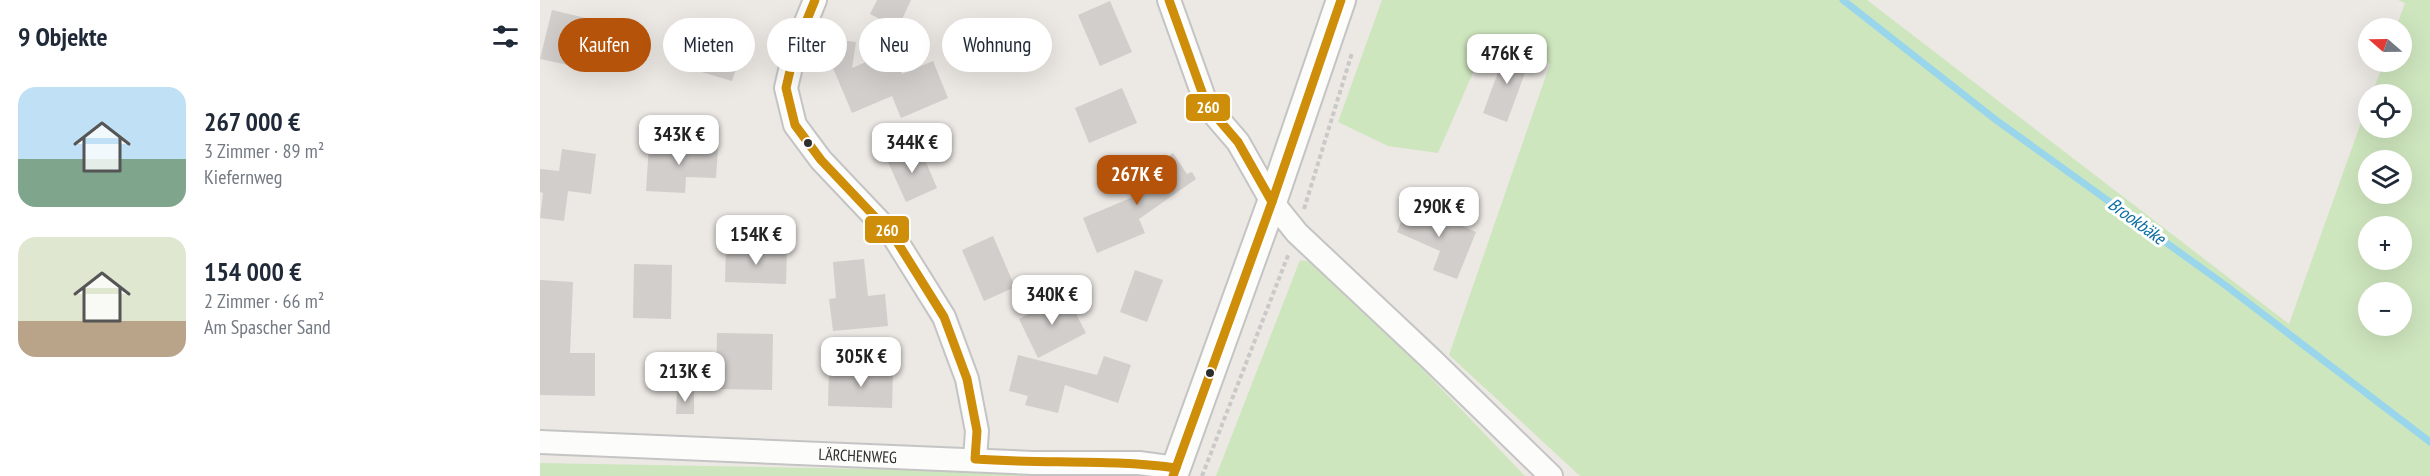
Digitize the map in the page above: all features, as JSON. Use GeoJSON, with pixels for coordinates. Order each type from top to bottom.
{"type":"FeatureCollection","features":[{"type":"Feature","properties":{"kind":"street"},"geometry":{"type":"LineString","coordinates":[[815,0],[795,49],[786,88],[795,125],[821,160],[894,237],[944,317],[967,379],[977,431],[975,459]]}},
{"type":"Feature","properties":{"kind":"street"},"geometry":{"type":"LineString","coordinates":[[1169,0],[1207,106],[1238,142],[1272,202],[1297,233],[1551,476]]}},
{"type":"Feature","properties":{"kind":"street"},"geometry":{"type":"LineString","coordinates":[[1174,472],[1272,202],[1341,0]]}},
{"type":"Feature","properties":{"kind":"street","name":"LÄRCHENWEG"},"geometry":{"type":"LineString","coordinates":[[540,442],[975,459],[1033,464],[1139,463],[1174,472]]}},
{"type":"Feature","properties":{"kind":"green space"},"geometry":{"type":"Polygon","coordinates":[[[1382,0],[1867,0],[2289,324],[2358,131],[2358,138],[2412,138],[2412,84],[2376,84],[2380,72],[2412,72],[2412,18],[2400,18],[2405,3],[2398,0],[2430,0],[2430,476],[1580,476],[1449,355],[1550,64],[1490,34],[1438,153],[1388,146],[1338,122],[1382,0]]]}},
{"type":"Feature","properties":{"kind":"green space"},"geometry":{"type":"Polygon","coordinates":[[[1300,260],[1322,264],[1525,476],[1216,476],[1300,260]]]}},
{"type":"Feature","properties":{"kind":"green space"},"geometry":{"type":"Polygon","coordinates":[[[540,463],[1102,473],[1111,476],[540,476],[540,463]]]}},
{"type":"Feature","properties":{"kind":"building"},"geometry":{"type":"Polygon","coordinates":[[[877,0],[911,0],[903,18],[878,18],[870,14],[877,0]]]}},
{"type":"Feature","properties":{"kind":"building"},"geometry":{"type":"Polygon","coordinates":[[[1110,1],[1132,52],[1100,66],[1078,15],[1110,1]]]}},
{"type":"Feature","properties":{"kind":"building"},"geometry":{"type":"Polygon","coordinates":[[[552,10],[585,18],[558,18],[558,63],[540,59],[552,10]]]}},
{"type":"Feature","properties":{"kind":"building"},"geometry":{"type":"Polygon","coordinates":[[[847,41],[856,42],[852,68],[859,65],[859,72],[901,72],[902,74],[930,72],[930,62],[933,61],[948,98],[901,118],[892,96],[852,113],[835,72],[847,72],[847,41]]]}},
{"type":"Feature","properties":{"kind":"building"},"geometry":{"type":"Polygon","coordinates":[[[1507,48],[1531,56],[1507,122],[1483,113],[1507,48]]]}},
{"type":"Feature","properties":{"kind":"building"},"geometry":{"type":"Polygon","coordinates":[[[701,72],[735,72],[732,81],[701,72]]]}},
{"type":"Feature","properties":{"kind":"building"},"geometry":{"type":"Polygon","coordinates":[[[1122,88],[1137,123],[1089,143],[1075,108],[1122,88]]]}},
{"type":"Feature","properties":{"kind":"building"},"geometry":{"type":"Polygon","coordinates":[[[649,144],[718,147],[716,178],[686,177],[685,193],[646,191],[649,144]]]}},
{"type":"Feature","properties":{"kind":"building"},"geometry":{"type":"Polygon","coordinates":[[[919,146],[937,188],[906,202],[887,160],[919,146]]]}},
{"type":"Feature","properties":{"kind":"building"},"geometry":{"type":"Polygon","coordinates":[[[562,149],[596,154],[591,194],[568,191],[564,221],[540,218],[543,193],[540,192],[540,169],[559,171],[562,149]]]}},
{"type":"Feature","properties":{"kind":"building"},"geometry":{"type":"Polygon","coordinates":[[[1173,153],[1187,174],[1192,172],[1196,179],[1139,219],[1145,233],[1097,253],[1083,218],[1152,189],[1142,175],[1173,153]]]}},
{"type":"Feature","properties":{"kind":"building"},"geometry":{"type":"Polygon","coordinates":[[[1409,203],[1476,232],[1457,279],[1433,270],[1440,251],[1397,232],[1409,203]]]}},
{"type":"Feature","properties":{"kind":"building"},"geometry":{"type":"Polygon","coordinates":[[[993,236],[1015,287],[984,301],[962,250],[993,236]]]}},
{"type":"Feature","properties":{"kind":"building"},"geometry":{"type":"Polygon","coordinates":[[[726,247],[787,249],[786,284],[725,282],[726,247]]]}},
{"type":"Feature","properties":{"kind":"building"},"geometry":{"type":"Polygon","coordinates":[[[864,259],[868,296],[885,294],[888,326],[833,331],[829,299],[836,298],[833,262],[864,259]]]}},
{"type":"Feature","properties":{"kind":"building"},"geometry":{"type":"Polygon","coordinates":[[[634,264],[672,265],[671,319],[633,318],[634,264]]]}},
{"type":"Feature","properties":{"kind":"building"},"geometry":{"type":"Polygon","coordinates":[[[1135,270],[1163,280],[1147,322],[1120,312],[1135,270]]]}},
{"type":"Feature","properties":{"kind":"building"},"geometry":{"type":"Polygon","coordinates":[[[540,280],[573,282],[570,353],[595,353],[595,396],[540,395],[540,280]]]}},
{"type":"Feature","properties":{"kind":"building"},"geometry":{"type":"Polygon","coordinates":[[[1066,295],[1086,333],[1038,358],[1019,319],[1066,295]]]}},
{"type":"Feature","properties":{"kind":"building"},"geometry":{"type":"Polygon","coordinates":[[[717,333],[773,334],[772,390],[716,389],[717,333]]]}},
{"type":"Feature","properties":{"kind":"building"},"geometry":{"type":"Polygon","coordinates":[[[1018,355],[1097,375],[1104,356],[1131,365],[1118,403],[1065,385],[1058,413],[1025,405],[1028,396],[1009,391],[1018,355]]]}},
{"type":"Feature","properties":{"kind":"building"},"geometry":{"type":"Polygon","coordinates":[[[829,368],[893,369],[892,408],[828,406],[829,368]]]}},
{"type":"Feature","properties":{"kind":"building"},"geometry":{"type":"Polygon","coordinates":[[[677,392],[694,392],[694,414],[676,414],[677,392]]]}},
{"type":"Feature","properties":{"kind":"waterway","name":"Brookbäke"},"geometry":{"type":"LineString","coordinates":[[1843,0],[1996,120],[2225,285],[2430,442]]}},
{"type":"Feature","properties":{"kind":"transit line","name":"260"},"geometry":{"type":"LineString","coordinates":[[815,0],[795,49],[786,88],[795,125],[821,160],[894,237],[944,317],[967,379],[977,431],[975,459],[1151,465],[1176,468]]}},
{"type":"Feature","properties":{"kind":"transit line","name":"260"},"geometry":{"type":"LineString","coordinates":[[1169,0],[1207,106],[1238,142],[1272,202]]}},
{"type":"Feature","properties":{"kind":"transit line","name":"260"},"geometry":{"type":"LineString","coordinates":[[1173,476],[1272,202],[1341,0]]}}]}
